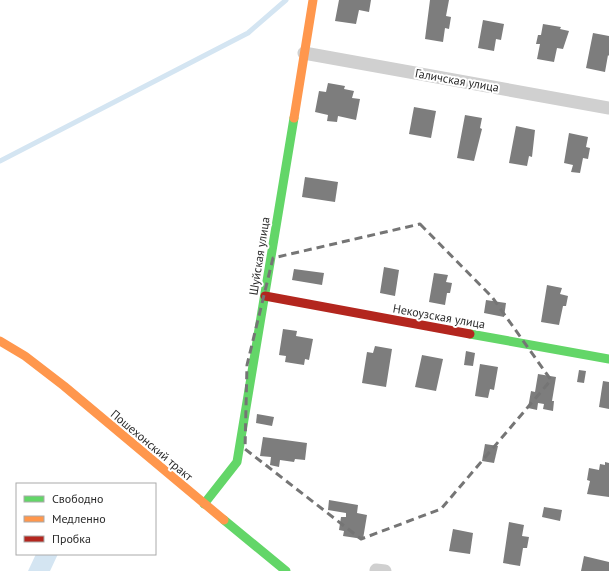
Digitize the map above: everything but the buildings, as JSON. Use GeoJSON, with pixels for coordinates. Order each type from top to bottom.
{"type":"FeatureCollection","features":[{"type":"Feature","properties":{"kind":"street","name":"Шуйская улица"},"geometry":{"type":"LineString","coordinates":[[204,504],[238,462],[313,0]]}},
{"type":"Feature","properties":{"kind":"street","name":"Галичская улица"},"geometry":{"type":"LineString","coordinates":[[304,53],[609,108]]}},
{"type":"Feature","properties":{"kind":"street","name":"Некоузская улица"},"geometry":{"type":"LineString","coordinates":[[265,296],[609,359]]}},
{"type":"Feature","properties":{"kind":"street","name":"Пошехонский тракт"},"geometry":{"type":"LineString","coordinates":[[0,341],[25,356],[64,386],[286,571]]}},
{"type":"Feature","properties":{"kind":"highlighted area"},"geometry":{"type":"Polygon","coordinates":[[[420,224],[492,297],[551,380],[441,509],[361,539],[245,449],[247,365],[273,258],[420,224]]]}},
{"type":"Feature","properties":{"kind":"water"},"geometry":{"type":"Polygon","coordinates":[[[36,555],[58,555],[50,571],[28,571],[36,555]]]}},
{"type":"Feature","properties":{"kind":"waterway"},"geometry":{"type":"LineString","coordinates":[[0,161],[248,33],[286,0]]}},
{"type":"Feature","properties":{"kind":"traffic: fast"},"geometry":{"type":"LineString","coordinates":[[204,504],[237,462],[294,118]]}},
{"type":"Feature","properties":{"kind":"traffic: fast"},"geometry":{"type":"LineString","coordinates":[[470,334],[609,359]]}},
{"type":"Feature","properties":{"kind":"traffic: fast"},"geometry":{"type":"LineString","coordinates":[[224,520],[286,571]]}},
{"type":"Feature","properties":{"kind":"traffic: slow"},"geometry":{"type":"LineString","coordinates":[[294,118],[313,0]]}},
{"type":"Feature","properties":{"kind":"traffic: slow"},"geometry":{"type":"LineString","coordinates":[[0,341],[25,356],[64,386],[224,520]]}},
{"type":"Feature","properties":{"kind":"traffic: jam"},"geometry":{"type":"LineString","coordinates":[[265,296],[470,334]]}}]}
